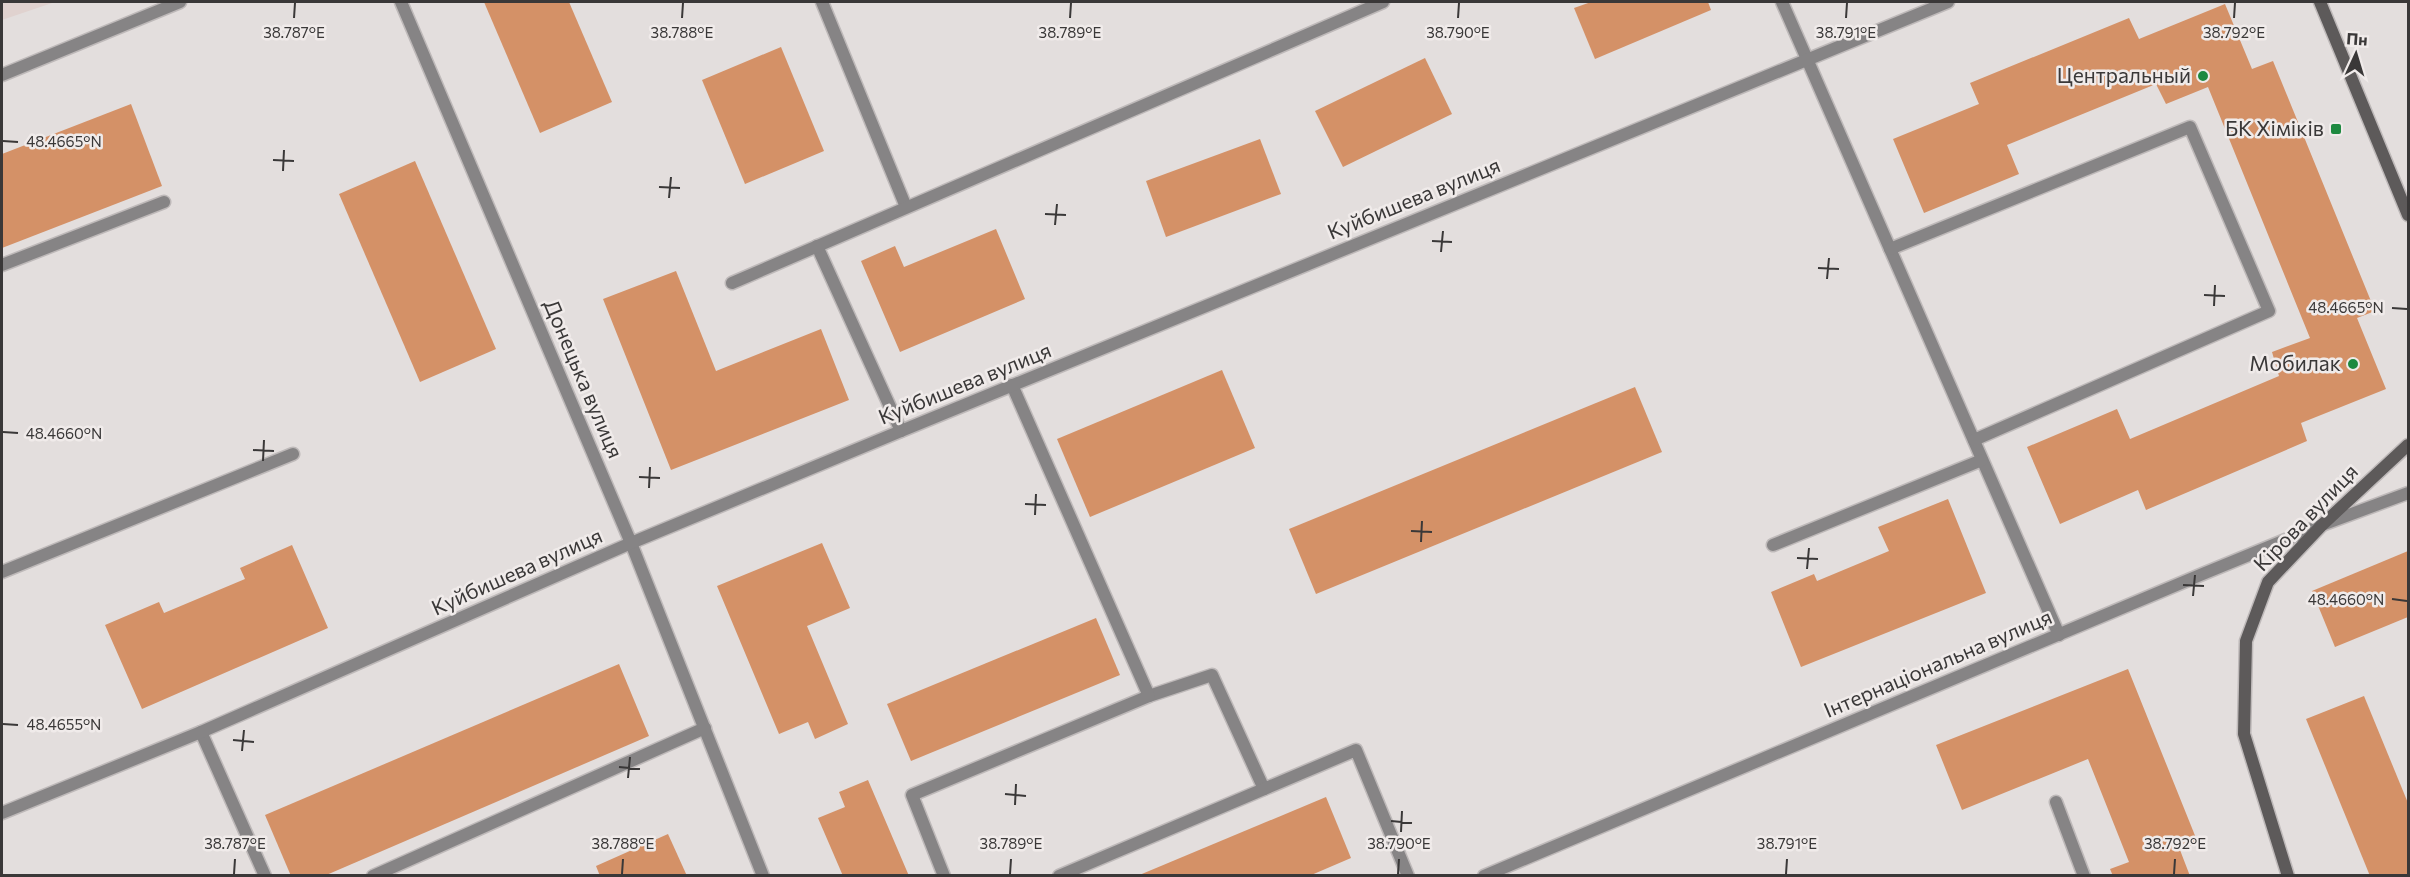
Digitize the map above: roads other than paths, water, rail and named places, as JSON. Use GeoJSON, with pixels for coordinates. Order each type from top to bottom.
{"type":"FeatureCollection","features":[{"type":"Feature","properties":{"kind":"main road"},"geometry":{"type":"LineString","coordinates":[[2320,2],[2409,214]]}},
{"type":"Feature","properties":{"kind":"main road","name":"Кірова вулиця"},"geometry":{"type":"LineString","coordinates":[[2288,876],[2244,734],[2246,641],[2268,582],[2322,525],[2409,445]]}},
{"type":"Feature","properties":{"kind":"street"},"geometry":{"type":"LineString","coordinates":[[2,75],[180,2]]}},
{"type":"Feature","properties":{"kind":"street","name":"Донецька вулиця"},"geometry":{"type":"LineString","coordinates":[[401,2],[631,543],[763,876]]}},
{"type":"Feature","properties":{"kind":"street"},"geometry":{"type":"LineString","coordinates":[[822,2],[906,207]]}},
{"type":"Feature","properties":{"kind":"street"},"geometry":{"type":"LineString","coordinates":[[732,283],[1383,2]]}},
{"type":"Feature","properties":{"kind":"street"},"geometry":{"type":"LineString","coordinates":[[1782,2],[2059,634]]}},
{"type":"Feature","properties":{"kind":"street","name":"Куйбишева вулиця"},"geometry":{"type":"LineString","coordinates":[[2,813],[201,732],[631,543],[1948,2]]}},
{"type":"Feature","properties":{"kind":"street"},"geometry":{"type":"LineString","coordinates":[[1890,249],[2190,127],[2269,311],[1974,440]]}},
{"type":"Feature","properties":{"kind":"street"},"geometry":{"type":"LineString","coordinates":[[2,266],[164,202]]}},
{"type":"Feature","properties":{"kind":"street"},"geometry":{"type":"LineString","coordinates":[[817,246],[901,431]]}},
{"type":"Feature","properties":{"kind":"street"},"geometry":{"type":"LineString","coordinates":[[1012,385],[1149,696]]}},
{"type":"Feature","properties":{"kind":"street"},"geometry":{"type":"LineString","coordinates":[[2,572],[293,454]]}},
{"type":"Feature","properties":{"kind":"street"},"geometry":{"type":"LineString","coordinates":[[1773,545],[1982,460]]}},
{"type":"Feature","properties":{"kind":"street","name":"Інтернаціональна вулиця"},"geometry":{"type":"LineString","coordinates":[[1484,876],[2322,525],[2409,493]]}},
{"type":"Feature","properties":{"kind":"street"},"geometry":{"type":"LineString","coordinates":[[944,876],[912,795],[1149,696],[1212,675],[1264,789]]}},
{"type":"Feature","properties":{"kind":"street"},"geometry":{"type":"LineString","coordinates":[[373,876],[705,728]]}},
{"type":"Feature","properties":{"kind":"street"},"geometry":{"type":"LineString","coordinates":[[201,732],[266,876]]}},
{"type":"Feature","properties":{"kind":"street"},"geometry":{"type":"LineString","coordinates":[[1059,876],[1356,750],[1408,876]]}},
{"type":"Feature","properties":{"kind":"street"},"geometry":{"type":"LineString","coordinates":[[2056,802],[2084,876]]}},
{"type":"Feature","properties":{"kind":"place","name":"Центральный"},"geometry":{"type":"Point","coordinates":[2203,76]}},
{"type":"Feature","properties":{"kind":"place","name":"БК Хіміків"},"geometry":{"type":"Point","coordinates":[2336,129]}},
{"type":"Feature","properties":{"kind":"place","name":"Мобилак"},"geometry":{"type":"Point","coordinates":[2353,364]}}]}
